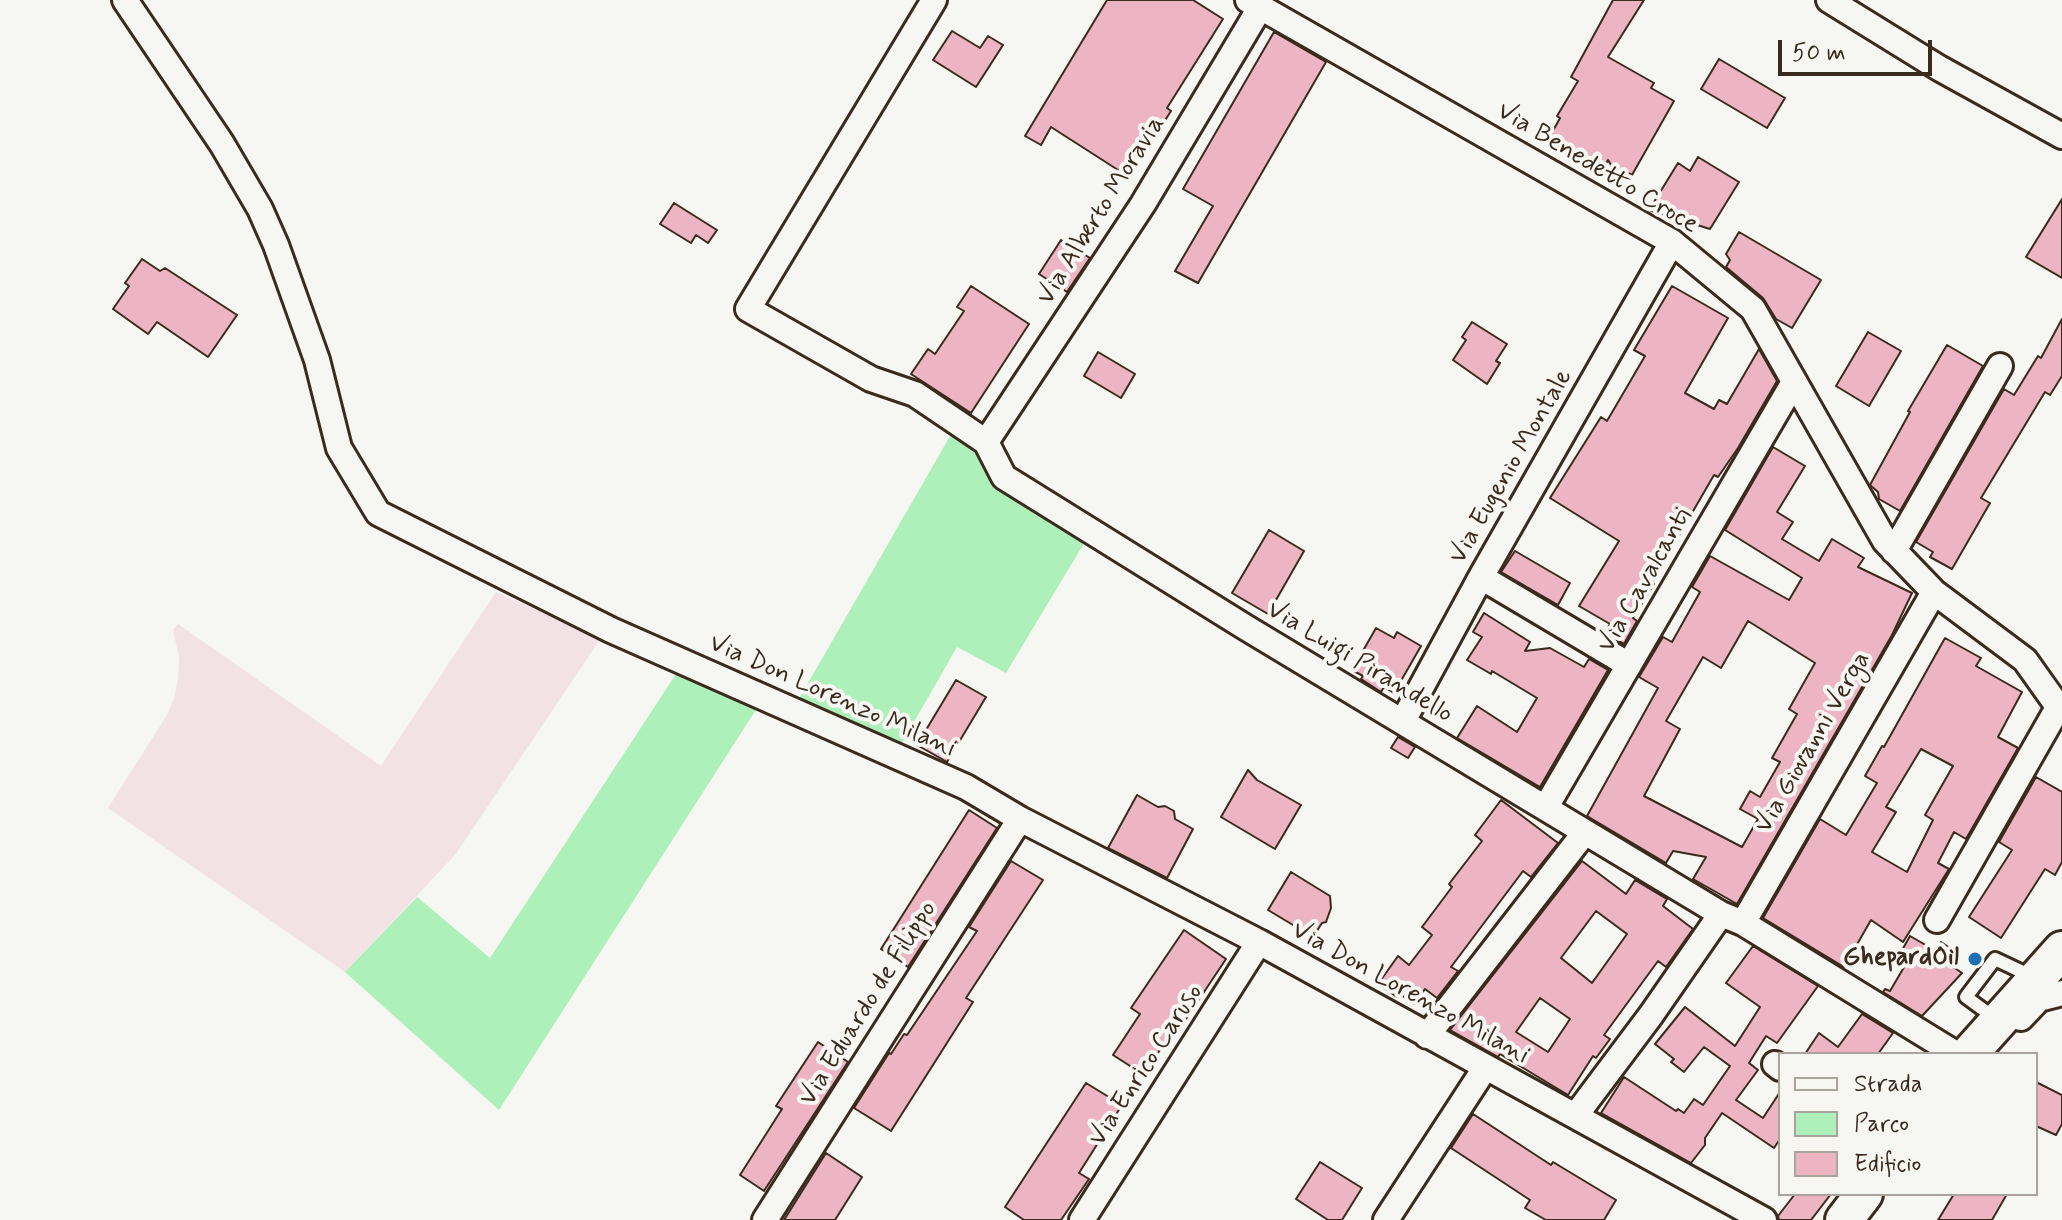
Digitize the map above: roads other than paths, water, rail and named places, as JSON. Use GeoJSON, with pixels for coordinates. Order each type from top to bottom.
{"type":"FeatureCollection","features":[{"type":"Feature","properties":{"kind":"main road"},"geometry":{"type":"LineString","coordinates":[[1973,1052],[1999,1021],[2049,985],[2062,950]]}},
{"type":"Feature","properties":{"kind":"main road"},"geometry":{"type":"LineString","coordinates":[[1844,1220],[1862,1196]]}},
{"type":"Feature","properties":{"kind":"street","name":"Via Don Lorenzo Milani"},"geometry":{"type":"LineString","coordinates":[[125,0],[222,144],[260,209],[317,360],[339,448],[378,513],[611,630],[966,787],[1020,819],[1259,942],[1764,1220]]}},
{"type":"Feature","properties":{"kind":"street","name":"Via Luigi Pirandello"},"geometry":{"type":"LineString","coordinates":[[934,0],[748,309],[871,379],[915,394],[986,442],[1004,477],[1245,627],[1953,1052]]}},
{"type":"Feature","properties":{"kind":"street"},"geometry":{"type":"LineString","coordinates":[[1829,0],[1939,68],[2062,136]]}},
{"type":"Feature","properties":{"kind":"street","name":"Via Benedetto Croce"},"geometry":{"type":"LineString","coordinates":[[1254,3],[1672,242],[1753,309],[1885,541],[1934,592],[2025,660],[2060,709]]}},
{"type":"Feature","properties":{"kind":"street","name":"Via Alberto Moravia"},"geometry":{"type":"LineString","coordinates":[[986,442],[1143,204],[1254,3]]}},
{"type":"Feature","properties":{"kind":"street","name":"Via Eugenio Montale"},"geometry":{"type":"LineString","coordinates":[[1403,721],[1481,577],[1672,242]]}},
{"type":"Feature","properties":{"kind":"street"},"geometry":{"type":"LineString","coordinates":[[1894,551],[2000,366]]}},
{"type":"Feature","properties":{"kind":"street","name":"Via Cavalcanti"},"geometry":{"type":"LineString","coordinates":[[1546,807],[1794,382]]}},
{"type":"Feature","properties":{"kind":"street"},"geometry":{"type":"LineString","coordinates":[[1481,577],[1629,665]]}},
{"type":"Feature","properties":{"kind":"street","name":"Via Giovanni Verga"},"geometry":{"type":"LineString","coordinates":[[1576,1115],[1651,1015],[1732,918],[1934,592]]}},
{"type":"Feature","properties":{"kind":"street"},"geometry":{"type":"LineString","coordinates":[[1937,920],[2060,709]]}},
{"type":"Feature","properties":{"kind":"street","name":"Via Eduardo de Filippo"},"geometry":{"type":"LineString","coordinates":[[765,1220],[1020,819]]}},
{"type":"Feature","properties":{"kind":"street"},"geometry":{"type":"LineString","coordinates":[[1427,1036],[1585,832]]}},
{"type":"Feature","properties":{"kind":"street","name":"Via Enrico Caruso"},"geometry":{"type":"LineString","coordinates":[[1082,1220],[1259,942]]}},
{"type":"Feature","properties":{"kind":"street"},"geometry":{"type":"LineString","coordinates":[[1980,1052],[1990,1050],[2049,985]]}},
{"type":"Feature","properties":{"kind":"street"},"geometry":{"type":"LineString","coordinates":[[1386,1220],[1485,1068]]}},
{"type":"Feature","properties":{"kind":"place","name":"GhepardOil"},"geometry":{"type":"Point","coordinates":[1975,959]}}]}
